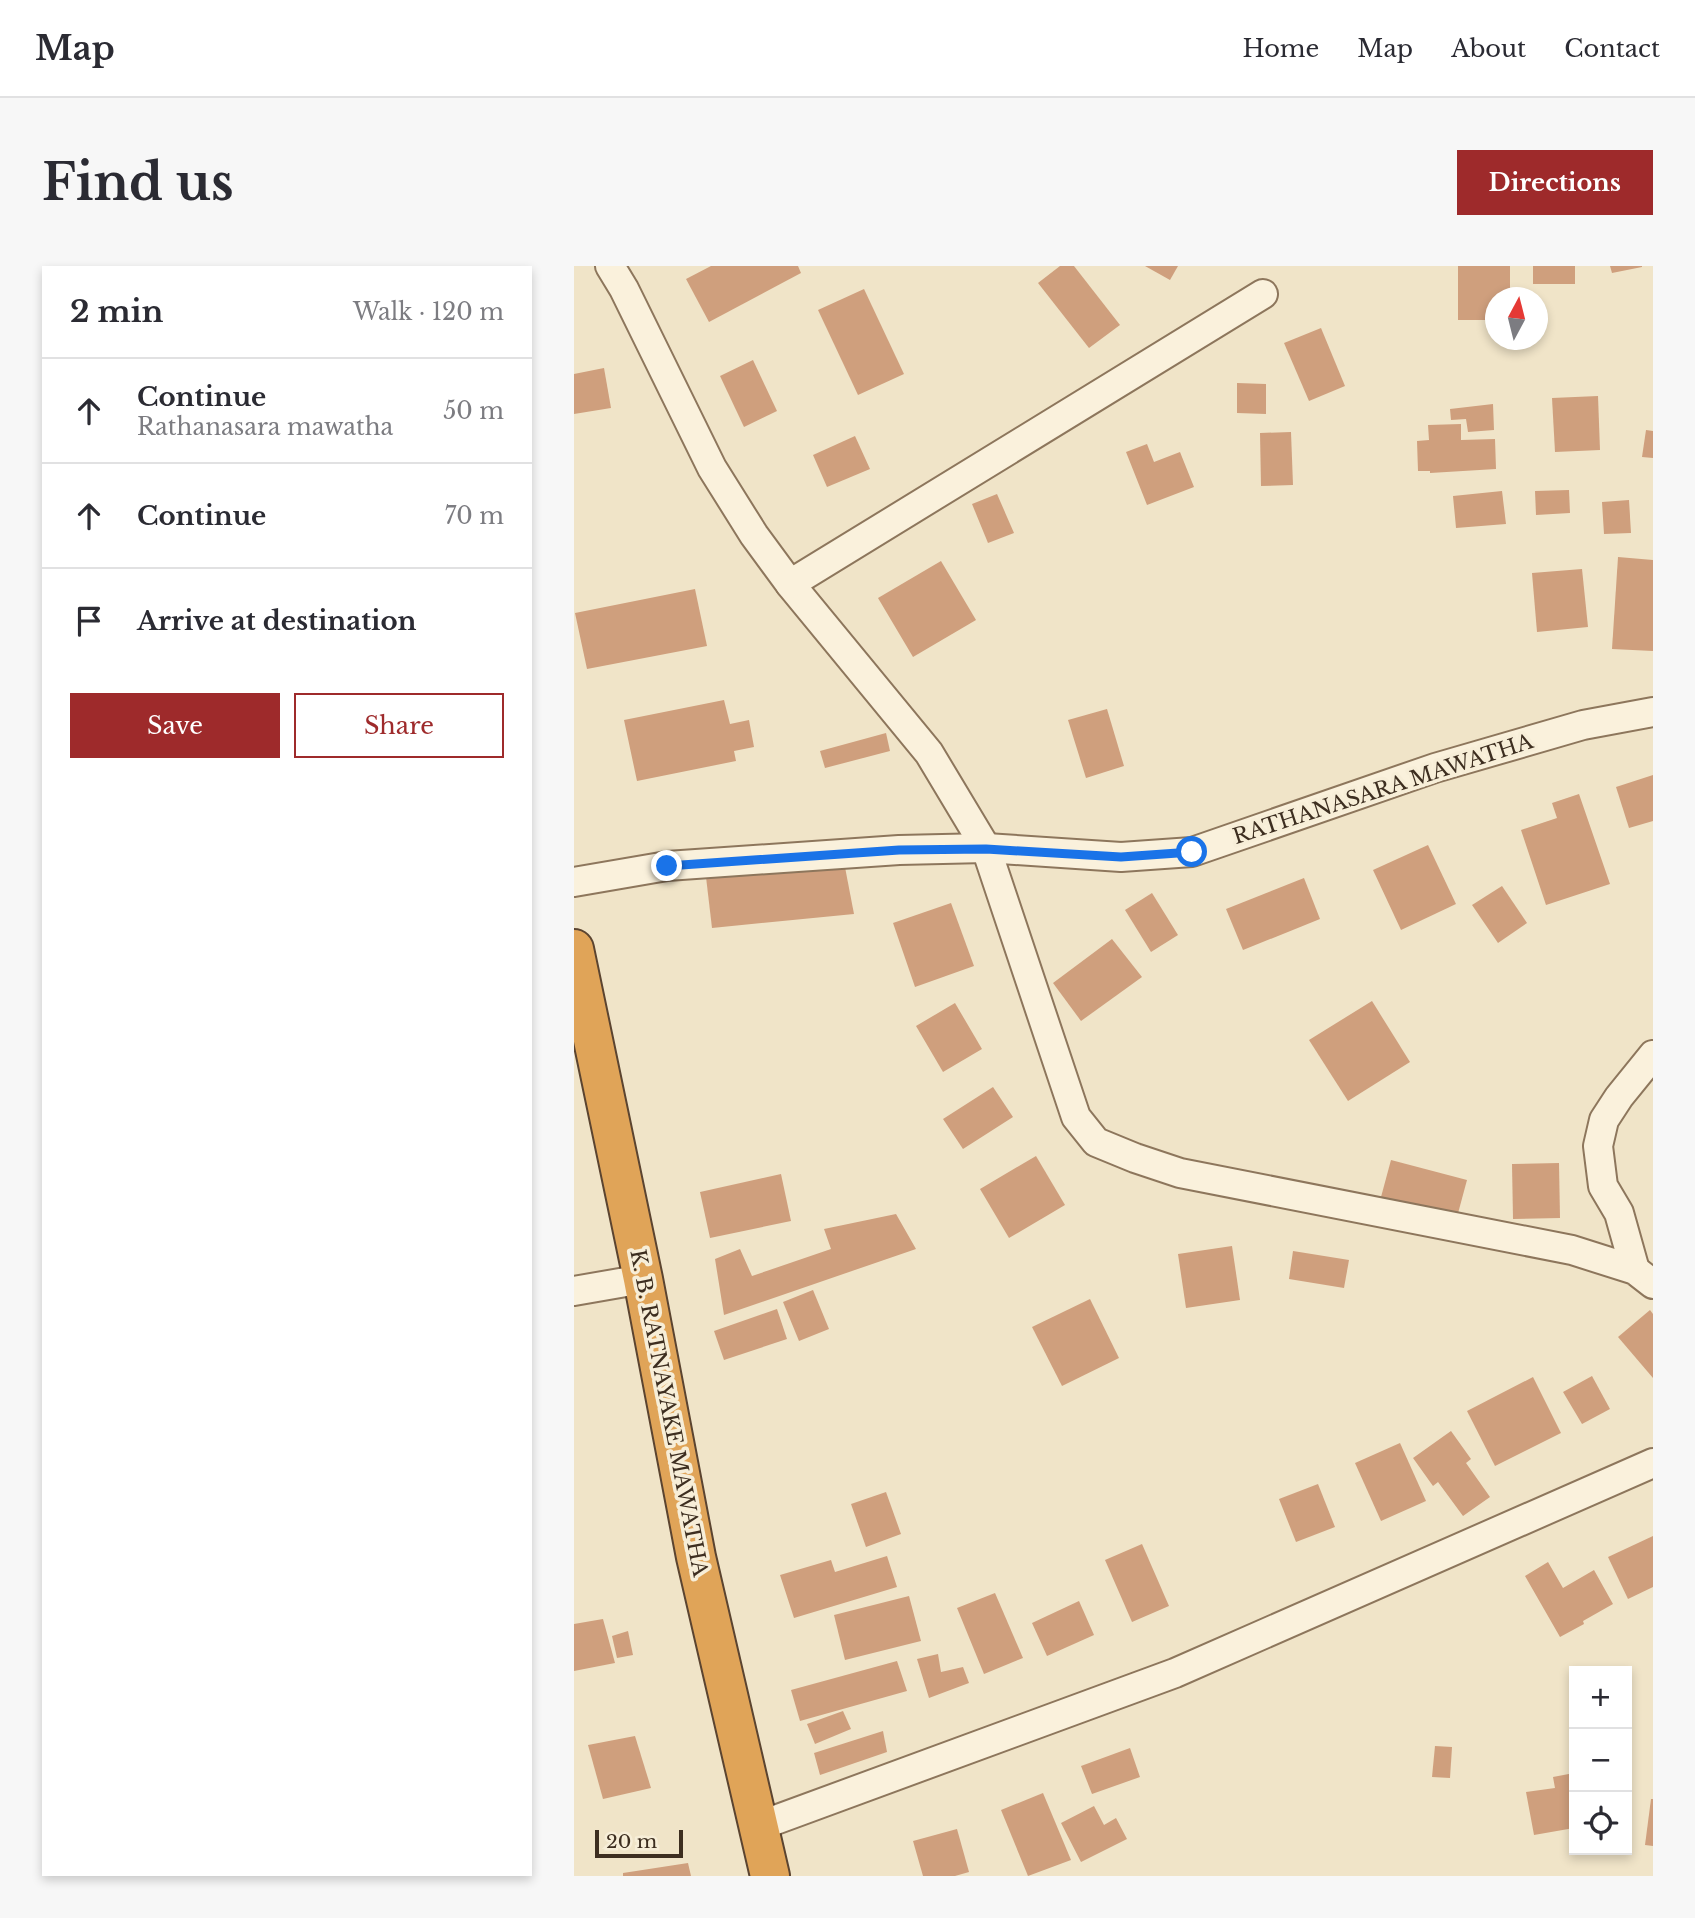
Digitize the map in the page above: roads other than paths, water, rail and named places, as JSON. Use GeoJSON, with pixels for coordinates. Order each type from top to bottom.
{"type":"FeatureCollection","features":[{"type":"Feature","properties":{"kind":"highway","name":"K. B. RATNAYAKE MAWATHA"},"geometry":{"type":"LineString","coordinates":[[574,949],[643,1279],[696,1557],[770,1876]]}},
{"type":"Feature","properties":{"kind":"street"},"geometry":{"type":"LineString","coordinates":[[610,266],[624,289],[712,468],[754,535],[790,584],[929,754],[986,849],[1076,1116],[1096,1142],[1180,1172],[1573,1250],[1644,1277]]}},
{"type":"Feature","properties":{"kind":"street"},"geometry":{"type":"LineString","coordinates":[[790,584],[1263,294]]}},
{"type":"Feature","properties":{"kind":"street","name":"RATHANASARA MAWATHA"},"geometry":{"type":"LineString","coordinates":[[574,882],[667,866],[899,850],[986,849],[1121,857],[1192,852],[1435,768],[1583,725],[1653,712]]}},
{"type":"Feature","properties":{"kind":"street"},"geometry":{"type":"LineString","coordinates":[[1644,1277],[1619,1213],[1603,1186],[1598,1146],[1604,1121],[1619,1097],[1653,1055]]}},
{"type":"Feature","properties":{"kind":"street"},"geometry":{"type":"LineString","coordinates":[[574,1291],[643,1279]]}},
{"type":"Feature","properties":{"kind":"street"},"geometry":{"type":"LineString","coordinates":[[759,1826],[1175,1673],[1653,1463]]}}]}
